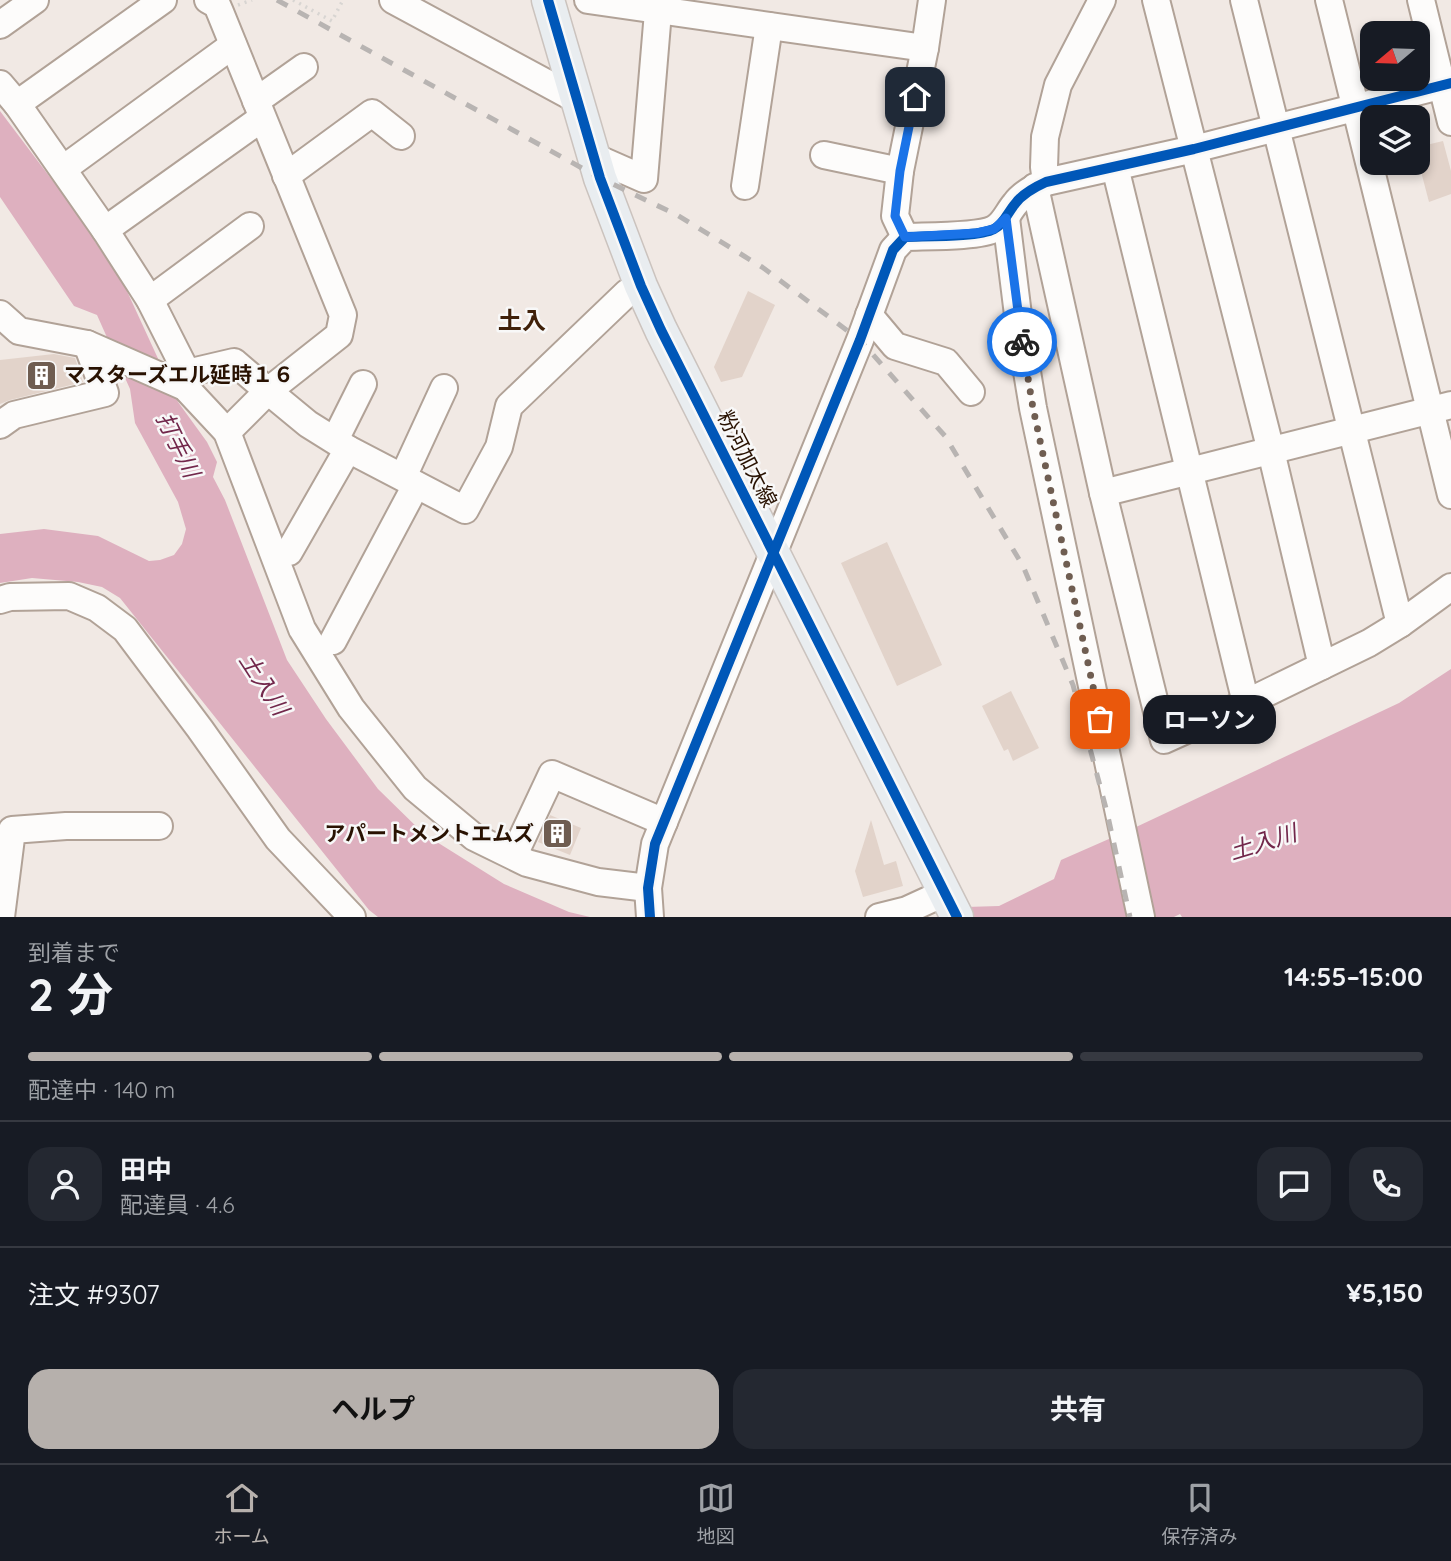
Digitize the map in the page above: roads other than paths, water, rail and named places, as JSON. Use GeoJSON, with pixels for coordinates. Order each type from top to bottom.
{"type":"FeatureCollection","features":[{"type":"Feature","properties":{"kind":"main road","name":"粉河加太線"},"geometry":{"type":"LineString","coordinates":[[554,1],[576,99],[641,286],[772,553],[951,905]]}},
{"type":"Feature","properties":{"kind":"street"},"geometry":{"type":"LineString","coordinates":[[0,25],[34,0]]}},
{"type":"Feature","properties":{"kind":"street"},"geometry":{"type":"LineString","coordinates":[[17,104],[163,0]]}},
{"type":"Feature","properties":{"kind":"street"},"geometry":{"type":"LineString","coordinates":[[208,0],[217,5],[343,315],[339,335],[268,391],[227,432]]}},
{"type":"Feature","properties":{"kind":"street"},"geometry":{"type":"LineString","coordinates":[[393,0],[576,99]]}},
{"type":"Feature","properties":{"kind":"street"},"geometry":{"type":"LineString","coordinates":[[588,0],[659,5],[769,26],[925,48]]}},
{"type":"Feature","properties":{"kind":"street"},"geometry":{"type":"LineString","coordinates":[[905,237],[895,216],[900,171],[932,0]]}},
{"type":"Feature","properties":{"kind":"street"},"geometry":{"type":"LineString","coordinates":[[1102,0],[1058,85],[1045,137],[1044,167],[1040,184],[1103,493],[1164,740],[1369,643],[1451,587]]}},
{"type":"Feature","properties":{"kind":"street"},"geometry":{"type":"LineString","coordinates":[[1156,0],[1271,452],[1322,666]]}},
{"type":"Feature","properties":{"kind":"street"},"geometry":{"type":"LineString","coordinates":[[1244,0],[1400,624]]}},
{"type":"Feature","properties":{"kind":"street"},"geometry":{"type":"LineString","coordinates":[[1329,0],[1356,108],[1440,408],[1451,495]]}},
{"type":"Feature","properties":{"kind":"street"},"geometry":{"type":"LineString","coordinates":[[1421,0],[1446,84],[1451,122]]}},
{"type":"Feature","properties":{"kind":"street"},"geometry":{"type":"LineString","coordinates":[[594,157],[644,179],[659,5]]}},
{"type":"Feature","properties":{"kind":"street"},"geometry":{"type":"LineString","coordinates":[[745,186],[769,26]]}},
{"type":"Feature","properties":{"kind":"street"},"geometry":{"type":"LineString","coordinates":[[63,169],[233,45]]}},
{"type":"Feature","properties":{"kind":"street"},"geometry":{"type":"LineString","coordinates":[[106,230],[259,109],[304,67]]}},
{"type":"Feature","properties":{"kind":"street"},"geometry":{"type":"LineString","coordinates":[[0,84],[106,230],[150,300],[181,381],[227,432],[303,629],[351,708],[415,788],[474,837],[527,863],[598,882],[648,888]]}},
{"type":"Feature","properties":{"kind":"street"},"geometry":{"type":"LineString","coordinates":[[650,917],[648,888],[655,844],[893,250],[905,237],[977,233],[994,229],[1006,218],[1016,202],[1040,184],[1194,149],[1446,84]]}},
{"type":"Feature","properties":{"kind":"street"},"geometry":{"type":"LineString","coordinates":[[286,176],[372,113],[401,136]]}},
{"type":"Feature","properties":{"kind":"street"},"geometry":{"type":"LineString","coordinates":[[824,155],[900,171]]}},
{"type":"Feature","properties":{"kind":"street"},"geometry":{"type":"LineString","coordinates":[[1115,167],[1247,703]]}},
{"type":"Feature","properties":{"kind":"street"},"geometry":{"type":"LineString","coordinates":[[1006,218],[1033,408],[1141,917]]}},
{"type":"Feature","properties":{"kind":"street"},"geometry":{"type":"LineString","coordinates":[[150,300],[250,226]]}},
{"type":"Feature","properties":{"kind":"street"},"geometry":{"type":"LineString","coordinates":[[0,314],[19,331],[87,344],[181,381],[234,362],[308,424],[465,510],[499,447],[509,407],[628,293],[641,286]]}},
{"type":"Feature","properties":{"kind":"street"},"geometry":{"type":"LineString","coordinates":[[869,315],[895,346],[946,362],[971,392]]}},
{"type":"Feature","properties":{"kind":"street"},"geometry":{"type":"LineString","coordinates":[[0,425],[14,415],[106,393],[87,344]]}},
{"type":"Feature","properties":{"kind":"street"},"geometry":{"type":"LineString","coordinates":[[289,552],[342,444],[363,384]]}},
{"type":"Feature","properties":{"kind":"street"},"geometry":{"type":"LineString","coordinates":[[333,641],[410,481],[444,388]]}},
{"type":"Feature","properties":{"kind":"street"},"geometry":{"type":"LineString","coordinates":[[1103,493],[1440,408]]}},
{"type":"Feature","properties":{"kind":"street"},"geometry":{"type":"LineString","coordinates":[[0,600],[10,597],[69,596],[97,608],[125,629],[278,839],[352,917]]}},
{"type":"Feature","properties":{"kind":"street"},"geometry":{"type":"LineString","coordinates":[[514,855],[552,774],[664,822]]}},
{"type":"Feature","properties":{"kind":"street"},"geometry":{"type":"LineString","coordinates":[[1,917],[12,830],[66,826],[159,827]]}},
{"type":"Feature","properties":{"kind":"street"},"geometry":{"type":"LineString","coordinates":[[879,917],[907,910],[951,905]]}},
{"type":"Feature","properties":{"kind":"water"},"geometry":{"type":"Polygon","coordinates":[[[0,111],[71,205],[126,289],[178,402],[207,442],[217,462],[213,477],[225,500],[287,660],[326,719],[378,789],[424,834],[504,884],[569,912],[590,917],[378,917],[369,910],[120,598],[102,587],[78,582],[32,578],[0,583],[0,534],[44,529],[98,536],[149,561],[174,555],[182,544],[186,529],[178,502],[135,423],[130,389],[97,315],[74,306],[0,197],[0,111]]]}},
{"type":"Feature","properties":{"kind":"water","name":"土入川"},"geometry":{"type":"Polygon","coordinates":[[[1451,669],[1451,917],[1182,917],[1180,914],[1174,917],[936,917],[966,907],[999,906],[1054,879],[1061,860],[1399,703],[1451,669]]]}},
{"type":"Feature","properties":{"kind":"railway"},"geometry":{"type":"LineString","coordinates":[[277,0],[600,178],[677,215],[762,267],[860,340],[945,436],[1023,566],[1073,685],[1107,812],[1130,917]]}},
{"type":"Feature","properties":{"kind":"place","name":"マスターズエル延時１６"},"geometry":{"type":"Point","coordinates":[41,375]}},
{"type":"Feature","properties":{"kind":"place","name":"ローソン"},"geometry":{"type":"Point","coordinates":[1100,719]}},
{"type":"Feature","properties":{"kind":"place","name":"アパートメントエムズ"},"geometry":{"type":"Point","coordinates":[557,834]}},
{"type":"Feature","properties":{"kind":"district","name":"土入"},"geometry":{"type":"Point","coordinates":[522,321]}},
{"type":"Feature","properties":{"kind":"water label","name":"打手川"},"geometry":{"type":"Point","coordinates":[178,445]}}]}
